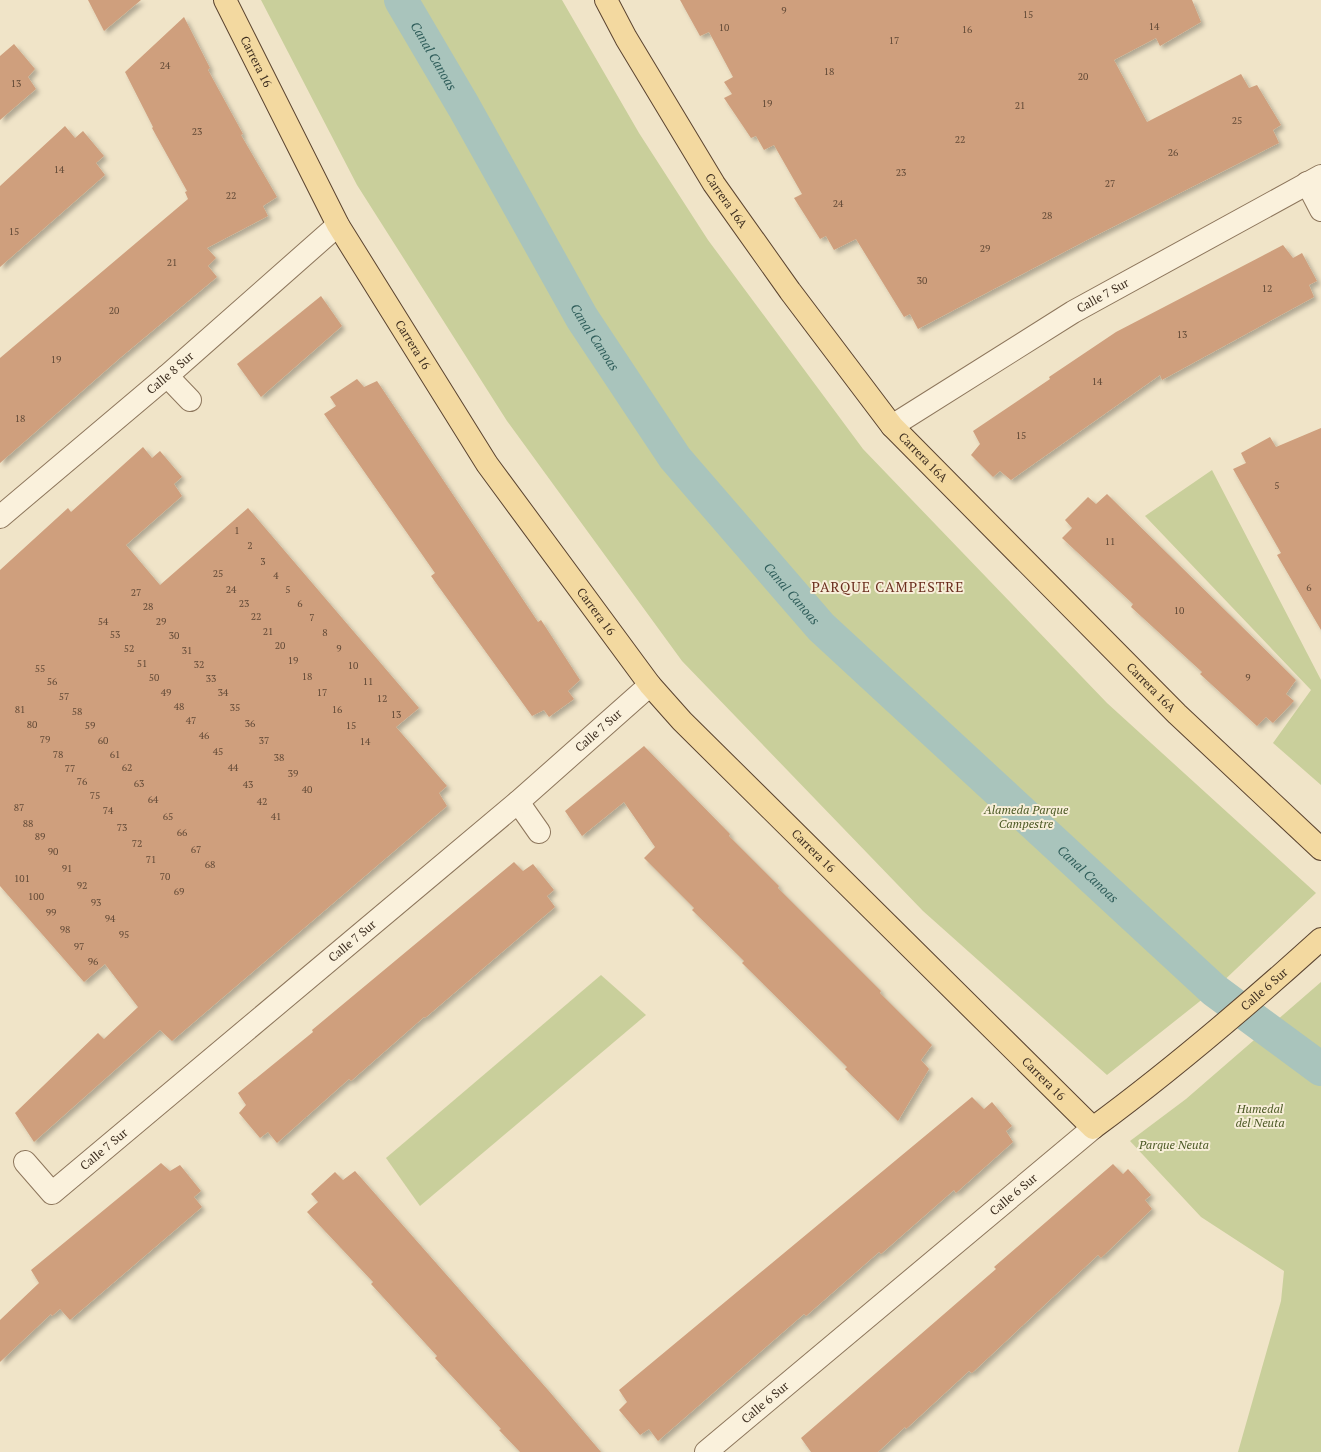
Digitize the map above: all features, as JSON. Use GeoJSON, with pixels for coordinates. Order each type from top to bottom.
{"type":"FeatureCollection","features":[{"type":"Feature","properties":{"kind":"main road","name":"Carrera 16"},"geometry":{"type":"LineString","coordinates":[[225,0],[338,225],[486,464],[650,685],[693,732],[1093,1128]]}},
{"type":"Feature","properties":{"kind":"main road","name":"Carrera 16A"},"geometry":{"type":"LineString","coordinates":[[606,0],[626,38],[714,184],[790,291],[892,426],[1177,714],[1321,849]]}},
{"type":"Feature","properties":{"kind":"main road","name":"Calle 6 Sur"},"geometry":{"type":"LineString","coordinates":[[1093,1128],[1267,988],[1321,938]]}},
{"type":"Feature","properties":{"kind":"street","name":"Calle 7 Sur"},"geometry":{"type":"LineString","coordinates":[[892,426],[1073,312],[1314,180]]}},
{"type":"Feature","properties":{"kind":"street"},"geometry":{"type":"LineString","coordinates":[[1314,180],[1321,210]]}},
{"type":"Feature","properties":{"kind":"street","name":"Calle 8 Sur"},"geometry":{"type":"LineString","coordinates":[[0,517],[167,376],[338,225]]}},
{"type":"Feature","properties":{"kind":"street"},"geometry":{"type":"LineString","coordinates":[[167,376],[190,400]]}},
{"type":"Feature","properties":{"kind":"street","name":"Calle 7 Sur"},"geometry":{"type":"LineString","coordinates":[[25,1162],[52,1194],[518,802],[650,685]]}},
{"type":"Feature","properties":{"kind":"street"},"geometry":{"type":"LineString","coordinates":[[518,802],[539,832]]}},
{"type":"Feature","properties":{"kind":"street","name":"Calle 6 Sur"},"geometry":{"type":"LineString","coordinates":[[706,1452],[1093,1128]]}},
{"type":"Feature","properties":{"kind":"green space","name":"Alameda Parque Campestre"},"geometry":{"type":"Polygon","coordinates":[[[261,0],[562,0],[639,133],[708,240],[863,449],[1107,703],[1316,893],[1214,990],[1107,1075],[923,911],[682,661],[507,421],[357,185],[261,0]]]}},
{"type":"Feature","properties":{"kind":"green space"},"geometry":{"type":"Polygon","coordinates":[[[1212,470],[1321,680],[1321,785],[1273,743],[1311,690],[1145,516],[1212,470]]]}},
{"type":"Feature","properties":{"kind":"green space"},"geometry":{"type":"Polygon","coordinates":[[[601,975],[646,1015],[420,1206],[386,1158],[601,975]]]}},
{"type":"Feature","properties":{"kind":"green space"},"geometry":{"type":"Polygon","coordinates":[[[1321,982],[1321,1452],[1238,1452],[1281,1301],[1284,1271],[1201,1217],[1130,1141],[1186,1099],[1321,982]]]}},
{"type":"Feature","properties":{"kind":"building"},"geometry":{"type":"Polygon","coordinates":[[[88,0],[141,0],[104,31],[88,0]]]}},
{"type":"Feature","properties":{"kind":"building"},"geometry":{"type":"Polygon","coordinates":[[[680,0],[1192,0],[1201,22],[1160,46],[1156,38],[1114,60],[1147,122],[1241,74],[1249,88],[1257,85],[1281,125],[1273,130],[1279,143],[1087,240],[918,329],[910,314],[904,317],[856,239],[834,250],[826,236],[820,239],[794,198],[802,194],[774,145],[764,150],[756,136],[751,138],[724,98],[732,94],[724,82],[733,77],[709,32],[700,36],[680,0]]]}},
{"type":"Feature","properties":{"kind":"building"},"geometry":{"type":"Polygon","coordinates":[[[184,17],[210,68],[208,70],[243,134],[241,135],[277,197],[263,206],[268,216],[207,248],[216,258],[208,266],[217,277],[120,358],[0,463],[0,358],[188,199],[185,192],[187,191],[152,128],[153,127],[125,72],[184,17]]]}},
{"type":"Feature","properties":{"kind":"building"},"geometry":{"type":"Polygon","coordinates":[[[14,44],[35,69],[28,77],[36,89],[0,120],[0,56],[14,44]]]}},
{"type":"Feature","properties":{"kind":"building"},"geometry":{"type":"Polygon","coordinates":[[[65,126],[75,138],[83,131],[104,156],[96,163],[105,175],[0,267],[0,186],[65,126]]]}},
{"type":"Feature","properties":{"kind":"building"},"geometry":{"type":"Polygon","coordinates":[[[1283,245],[1293,258],[1302,253],[1317,281],[1309,285],[1314,297],[1162,380],[1160,375],[1011,480],[1000,471],[993,477],[971,455],[980,444],[973,431],[1050,379],[1049,377],[1116,332],[1283,245]]]}},
{"type":"Feature","properties":{"kind":"building"},"geometry":{"type":"Polygon","coordinates":[[[321,296],[342,326],[261,397],[237,364],[321,296]]]}},
{"type":"Feature","properties":{"kind":"building"},"geometry":{"type":"Polygon","coordinates":[[[357,379],[364,387],[377,381],[538,622],[541,620],[580,680],[568,691],[574,699],[549,717],[544,710],[532,716],[431,576],[435,573],[324,414],[336,406],[330,397],[357,379]]]}},
{"type":"Feature","properties":{"kind":"building"},"geometry":{"type":"Polygon","coordinates":[[[1321,428],[1321,630],[1277,555],[1281,553],[1233,469],[1246,463],[1241,453],[1270,437],[1276,447],[1321,428]]]}},
{"type":"Feature","properties":{"kind":"building"},"geometry":{"type":"Polygon","coordinates":[[[143,447],[152,458],[160,451],[182,477],[174,484],[182,496],[126,545],[160,585],[248,508],[419,708],[396,727],[447,786],[439,793],[447,806],[172,1041],[160,1030],[34,1142],[15,1113],[98,1033],[104,1039],[138,1007],[105,964],[84,982],[0,886],[0,570],[68,508],[71,512],[143,447]]]}},
{"type":"Feature","properties":{"kind":"building"},"geometry":{"type":"Polygon","coordinates":[[[1107,494],[1296,680],[1286,694],[1294,701],[1273,723],[1266,717],[1257,726],[1200,674],[1202,672],[1131,607],[1133,604],[1062,538],[1072,528],[1065,520],[1088,497],[1096,504],[1107,494]]]}},
{"type":"Feature","properties":{"kind":"building"},"geometry":{"type":"Polygon","coordinates":[[[644,746],[730,834],[729,836],[779,886],[778,888],[881,991],[880,993],[932,1045],[921,1060],[929,1069],[898,1121],[845,1069],[847,1067],[742,963],[744,961],[692,910],[694,908],[644,858],[655,847],[624,802],[582,836],[565,811],[644,746]]]}},
{"type":"Feature","properties":{"kind":"building"},"geometry":{"type":"Polygon","coordinates":[[[514,862],[523,871],[533,864],[554,890],[547,896],[555,907],[425,1018],[424,1017],[351,1081],[349,1079],[277,1143],[268,1132],[260,1138],[239,1113],[246,1105],[238,1093],[313,1032],[312,1030],[514,862]]]}},
{"type":"Feature","properties":{"kind":"building"},"geometry":{"type":"Polygon","coordinates":[[[972,1097],[984,1109],[992,1102],[1012,1126],[1006,1131],[1013,1142],[956,1193],[954,1190],[881,1254],[879,1252],[806,1316],[804,1314],[658,1441],[649,1429],[640,1435],[619,1410],[627,1402],[619,1390],[972,1097]]]}},
{"type":"Feature","properties":{"kind":"building"},"geometry":{"type":"Polygon","coordinates":[[[161,1163],[170,1171],[180,1165],[201,1191],[194,1197],[202,1207],[70,1320],[60,1309],[52,1316],[51,1314],[0,1362],[0,1320],[39,1283],[31,1270],[161,1163]]]}},
{"type":"Feature","properties":{"kind":"building"},"geometry":{"type":"Polygon","coordinates":[[[1113,1164],[1123,1174],[1128,1169],[1151,1195],[1145,1200],[1152,1209],[1101,1258],[1098,1255],[972,1373],[969,1371],[906,1429],[905,1427],[878,1452],[811,1452],[801,1438],[996,1269],[994,1267],[1113,1164]]]}},
{"type":"Feature","properties":{"kind":"building"},"geometry":{"type":"Polygon","coordinates":[[[355,1171],[601,1452],[520,1452],[499,1430],[501,1429],[435,1358],[437,1356],[371,1284],[373,1282],[307,1212],[318,1202],[311,1194],[335,1172],[343,1180],[355,1171]]]}},
{"type":"Feature","properties":{"kind":"waterway","name":"Canal Canoas"},"geometry":{"type":"LineString","coordinates":[[401,0],[464,107],[582,318],[675,458],[821,627],[1214,990],[1321,1069]]}},
{"type":"Feature","properties":{"kind":"district","name":"PARQUE CAMPESTRE"},"geometry":{"type":"Point","coordinates":[888,587]}},
{"type":"Feature","properties":{"kind":"park label","name":"Humedal del Neuta"},"geometry":{"type":"Point","coordinates":[1260,1116]}},
{"type":"Feature","properties":{"kind":"park label","name":"Parque Neuta"},"geometry":{"type":"Point","coordinates":[1174,1145]}}]}
